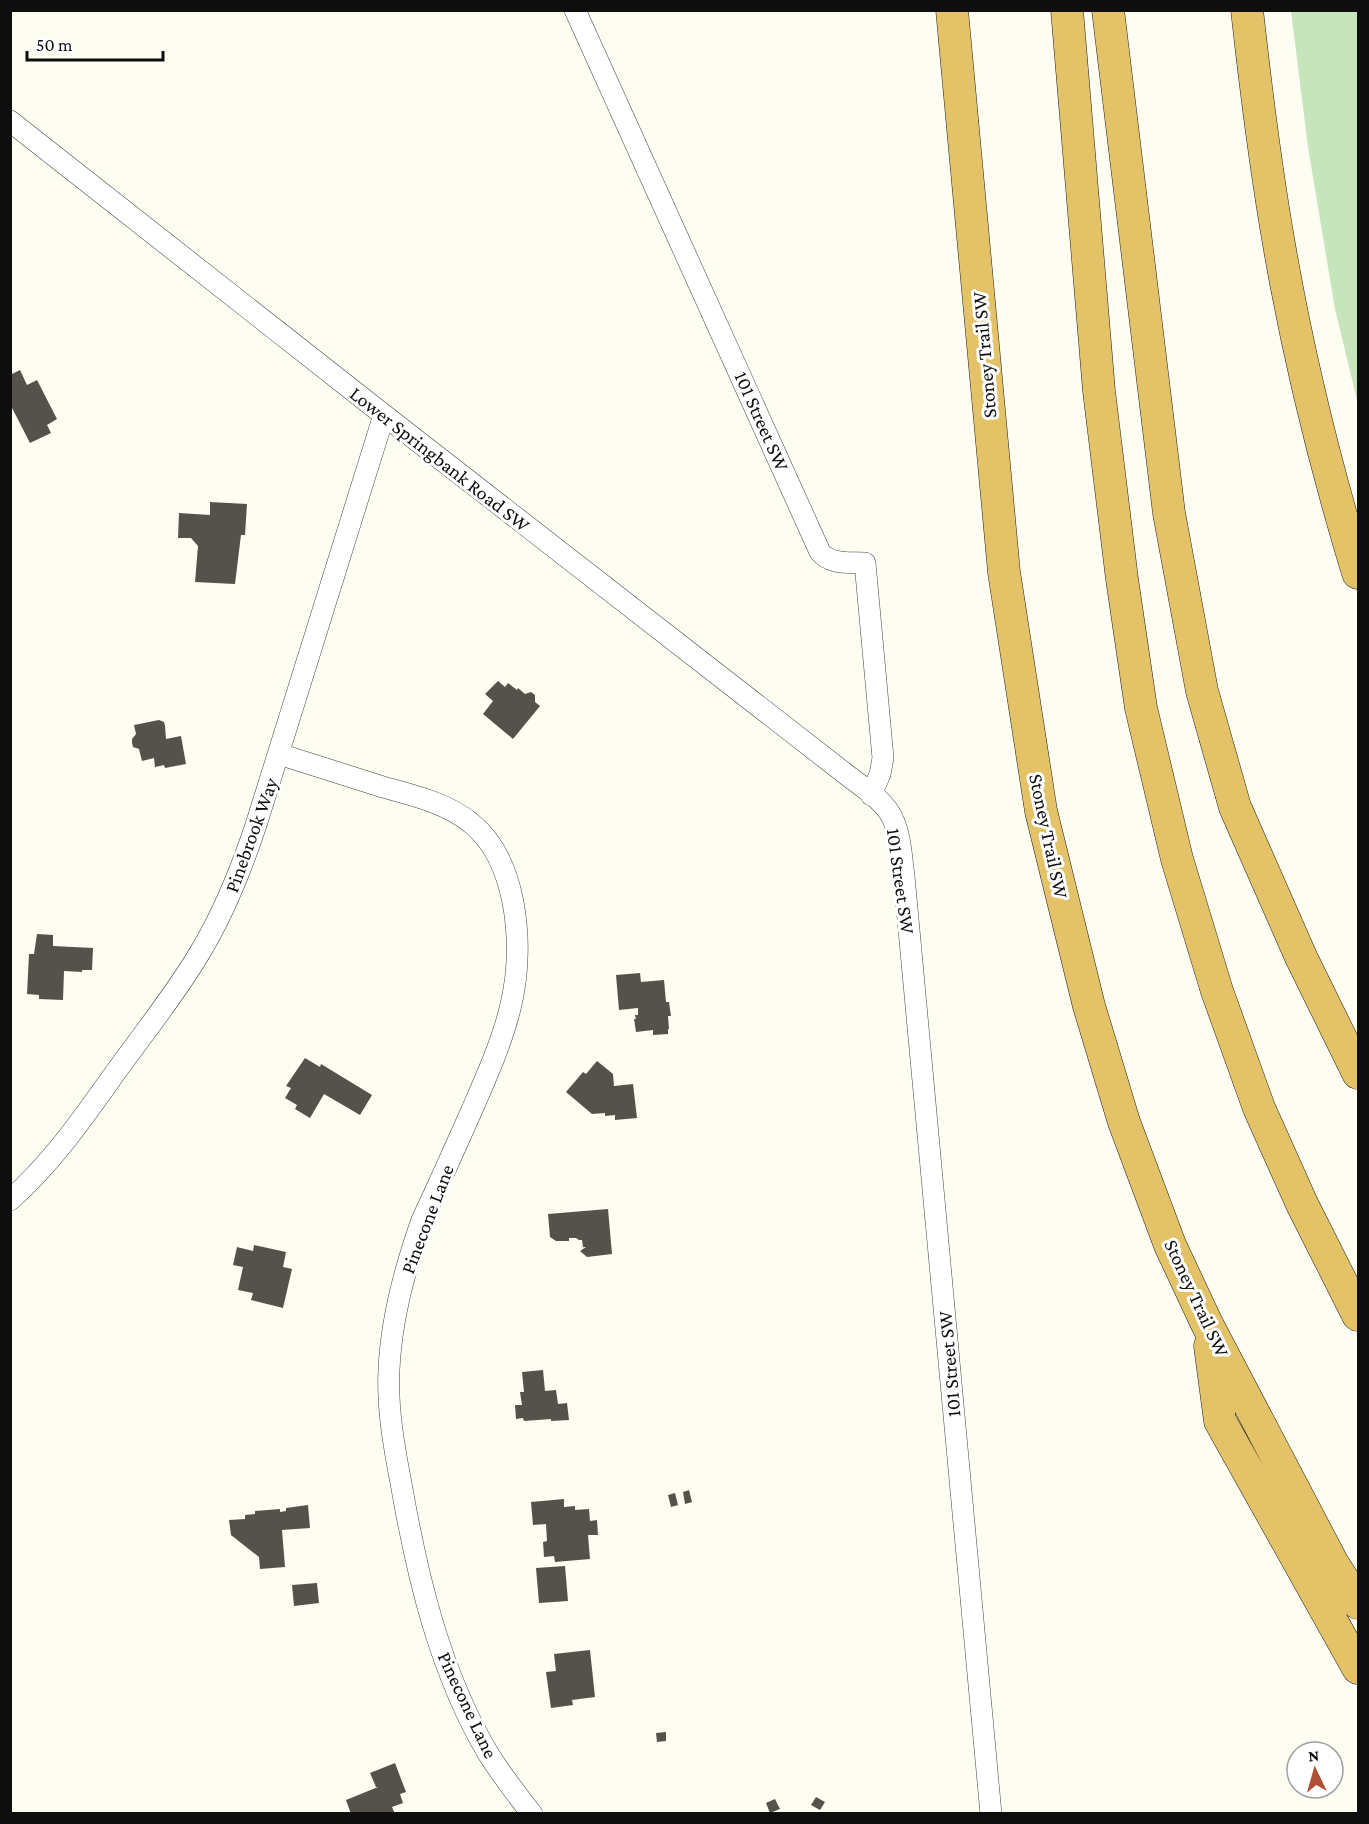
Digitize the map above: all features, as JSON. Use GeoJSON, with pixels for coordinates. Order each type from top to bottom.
{"type":"FeatureCollection","features":[{"type":"Feature","properties":{"kind":"highway","name":"Stoney Trail SW"},"geometry":{"type":"LineString","coordinates":[[952,10],[1004,572],[1041,811],[1089,1006],[1124,1122],[1170,1245],[1207,1324],[1333,1564],[1359,1603]]}},
{"type":"Feature","properties":{"kind":"highway"},"geometry":{"type":"LineString","coordinates":[[1067,10],[1099,391],[1122,579],[1141,708],[1177,859],[1217,991],[1259,1108],[1302,1204],[1359,1315]]}},
{"type":"Feature","properties":{"kind":"highway"},"geometry":{"type":"LineString","coordinates":[[1108,10],[1169,513],[1203,691],[1235,807],[1301,957],[1359,1073]]}},
{"type":"Feature","properties":{"kind":"highway"},"geometry":{"type":"LineString","coordinates":[[1247,10],[1267,169],[1282,263],[1318,424],[1359,573]]}},
{"type":"Feature","properties":{"kind":"highway"},"geometry":{"type":"LineString","coordinates":[[1207,1324],[1220,1420],[1359,1668]]}},
{"type":"Feature","properties":{"kind":"street","name":"101 Street SW"},"geometry":{"type":"LineString","coordinates":[[575,10],[820,552],[830,560],[865,563],[883,758],[880,774],[871,795],[889,812],[897,830],[901,849],[990,1814]]}},
{"type":"Feature","properties":{"kind":"street","name":"Lower Springbank Road SW"},"geometry":{"type":"LineString","coordinates":[[10,121],[871,795]]}},
{"type":"Feature","properties":{"kind":"street","name":"Pinebrook Way"},"geometry":{"type":"LineString","coordinates":[[10,1200],[57,1152],[180,984],[200,954],[236,882],[279,754],[384,415]]}},
{"type":"Feature","properties":{"kind":"street","name":"Pinecone Lane"},"geometry":{"type":"LineString","coordinates":[[279,754],[405,793],[456,813],[471,822],[497,853],[511,892],[515,914],[517,961],[510,1013],[497,1053],[422,1220],[407,1267],[390,1347],[388,1392],[412,1548],[435,1632],[461,1699],[477,1731],[502,1774],[532,1814]]}},
{"type":"Feature","properties":{"kind":"green space"},"geometry":{"type":"Polygon","coordinates":[[[1291,11],[1358,11],[1358,404],[1335,309],[1308,147],[1291,11]]]}},
{"type":"Feature","properties":{"kind":"building"},"geometry":{"type":"Polygon","coordinates":[[[20,370],[27,385],[37,380],[57,419],[47,425],[51,433],[30,443],[10,404],[10,375],[20,370]]]}},
{"type":"Feature","properties":{"kind":"building"},"geometry":{"type":"Polygon","coordinates":[[[210,502],[247,504],[245,535],[241,535],[235,584],[195,582],[198,546],[191,538],[178,538],[179,513],[210,515],[210,502]]]}},
{"type":"Feature","properties":{"kind":"building"},"geometry":{"type":"Polygon","coordinates":[[[498,681],[505,687],[508,683],[525,694],[531,692],[535,695],[535,702],[540,706],[513,739],[483,714],[493,701],[485,694],[498,681]]]}},
{"type":"Feature","properties":{"kind":"building"},"geometry":{"type":"Polygon","coordinates":[[[159,720],[164,722],[166,739],[181,736],[186,764],[165,768],[164,765],[155,767],[154,758],[142,761],[139,749],[133,747],[132,739],[136,734],[134,725],[159,720]]]}},
{"type":"Feature","properties":{"kind":"building"},"geometry":{"type":"Polygon","coordinates":[[[37,934],[53,935],[53,946],[93,948],[92,970],[64,971],[63,1000],[39,999],[39,995],[27,994],[29,954],[34,954],[37,934]]]}},
{"type":"Feature","properties":{"kind":"building"},"geometry":{"type":"Polygon","coordinates":[[[640,973],[641,982],[664,980],[666,1002],[669,1002],[671,1016],[668,1016],[668,1034],[653,1035],[653,1030],[636,1032],[634,1019],[636,1019],[635,1015],[638,1015],[638,1008],[619,1010],[616,975],[640,973]]]}},
{"type":"Feature","properties":{"kind":"building"},"geometry":{"type":"Polygon","coordinates":[[[305,1058],[320,1067],[321,1064],[372,1095],[360,1115],[324,1094],[310,1118],[295,1109],[297,1105],[285,1098],[291,1088],[286,1086],[305,1058]]]}},
{"type":"Feature","properties":{"kind":"building"},"geometry":{"type":"Polygon","coordinates":[[[597,1061],[613,1074],[614,1086],[633,1084],[637,1118],[615,1120],[615,1115],[592,1114],[566,1092],[583,1072],[586,1074],[597,1061]]]}},
{"type":"Feature","properties":{"kind":"building"},"geometry":{"type":"Polygon","coordinates":[[[608,1209],[612,1254],[587,1257],[580,1251],[586,1247],[583,1247],[582,1240],[569,1238],[569,1241],[556,1241],[550,1237],[548,1214],[608,1209]]]}},
{"type":"Feature","properties":{"kind":"building"},"geometry":{"type":"Polygon","coordinates":[[[254,1245],[286,1252],[283,1267],[292,1269],[283,1308],[251,1300],[253,1293],[238,1290],[243,1267],[233,1265],[237,1247],[253,1251],[254,1245]]]}},
{"type":"Feature","properties":{"kind":"building"},"geometry":{"type":"Polygon","coordinates":[[[543,1370],[545,1391],[556,1390],[558,1404],[567,1403],[569,1420],[524,1421],[523,1418],[516,1419],[515,1405],[522,1405],[520,1392],[524,1392],[522,1372],[543,1370]]]}},
{"type":"Feature","properties":{"kind":"building"},"geometry":{"type":"Polygon","coordinates":[[[689,1490],[692,1502],[685,1504],[683,1492],[689,1490]]]}},
{"type":"Feature","properties":{"kind":"building"},"geometry":{"type":"Polygon","coordinates":[[[675,1493],[678,1505],[671,1507],[668,1495],[675,1493]]]}},
{"type":"Feature","properties":{"kind":"building"},"geometry":{"type":"Polygon","coordinates":[[[564,1499],[564,1507],[575,1506],[575,1510],[589,1509],[590,1521],[597,1520],[598,1535],[588,1535],[590,1559],[555,1562],[554,1556],[544,1557],[543,1542],[547,1541],[546,1524],[533,1525],[531,1502],[564,1499]]]}},
{"type":"Feature","properties":{"kind":"building"},"geometry":{"type":"Polygon","coordinates":[[[308,1505],[310,1528],[282,1530],[285,1567],[260,1569],[259,1557],[231,1535],[229,1520],[245,1519],[245,1515],[255,1514],[255,1511],[280,1509],[280,1512],[286,1511],[286,1508],[308,1505]]]}},
{"type":"Feature","properties":{"kind":"building"},"geometry":{"type":"Polygon","coordinates":[[[565,1566],[568,1601],[539,1603],[536,1568],[565,1566]]]}},
{"type":"Feature","properties":{"kind":"building"},"geometry":{"type":"Polygon","coordinates":[[[317,1583],[319,1603],[294,1606],[292,1585],[317,1583]]]}},
{"type":"Feature","properties":{"kind":"building"},"geometry":{"type":"Polygon","coordinates":[[[590,1650],[595,1697],[572,1700],[573,1705],[551,1708],[546,1672],[556,1671],[554,1654],[590,1650]]]}},
{"type":"Feature","properties":{"kind":"building"},"geometry":{"type":"Polygon","coordinates":[[[666,1732],[666,1741],[657,1742],[656,1733],[666,1732]]]}},
{"type":"Feature","properties":{"kind":"building"},"geometry":{"type":"Polygon","coordinates":[[[395,1763],[406,1792],[400,1794],[403,1803],[392,1807],[395,1814],[351,1814],[346,1800],[378,1787],[370,1773],[395,1763]]]}},
{"type":"Feature","properties":{"kind":"building"},"geometry":{"type":"Polygon","coordinates":[[[816,1797],[825,1802],[820,1810],[811,1805],[816,1797]]]}},
{"type":"Feature","properties":{"kind":"building"},"geometry":{"type":"Polygon","coordinates":[[[775,1799],[780,1809],[770,1813],[766,1803],[775,1799]]]}}]}
